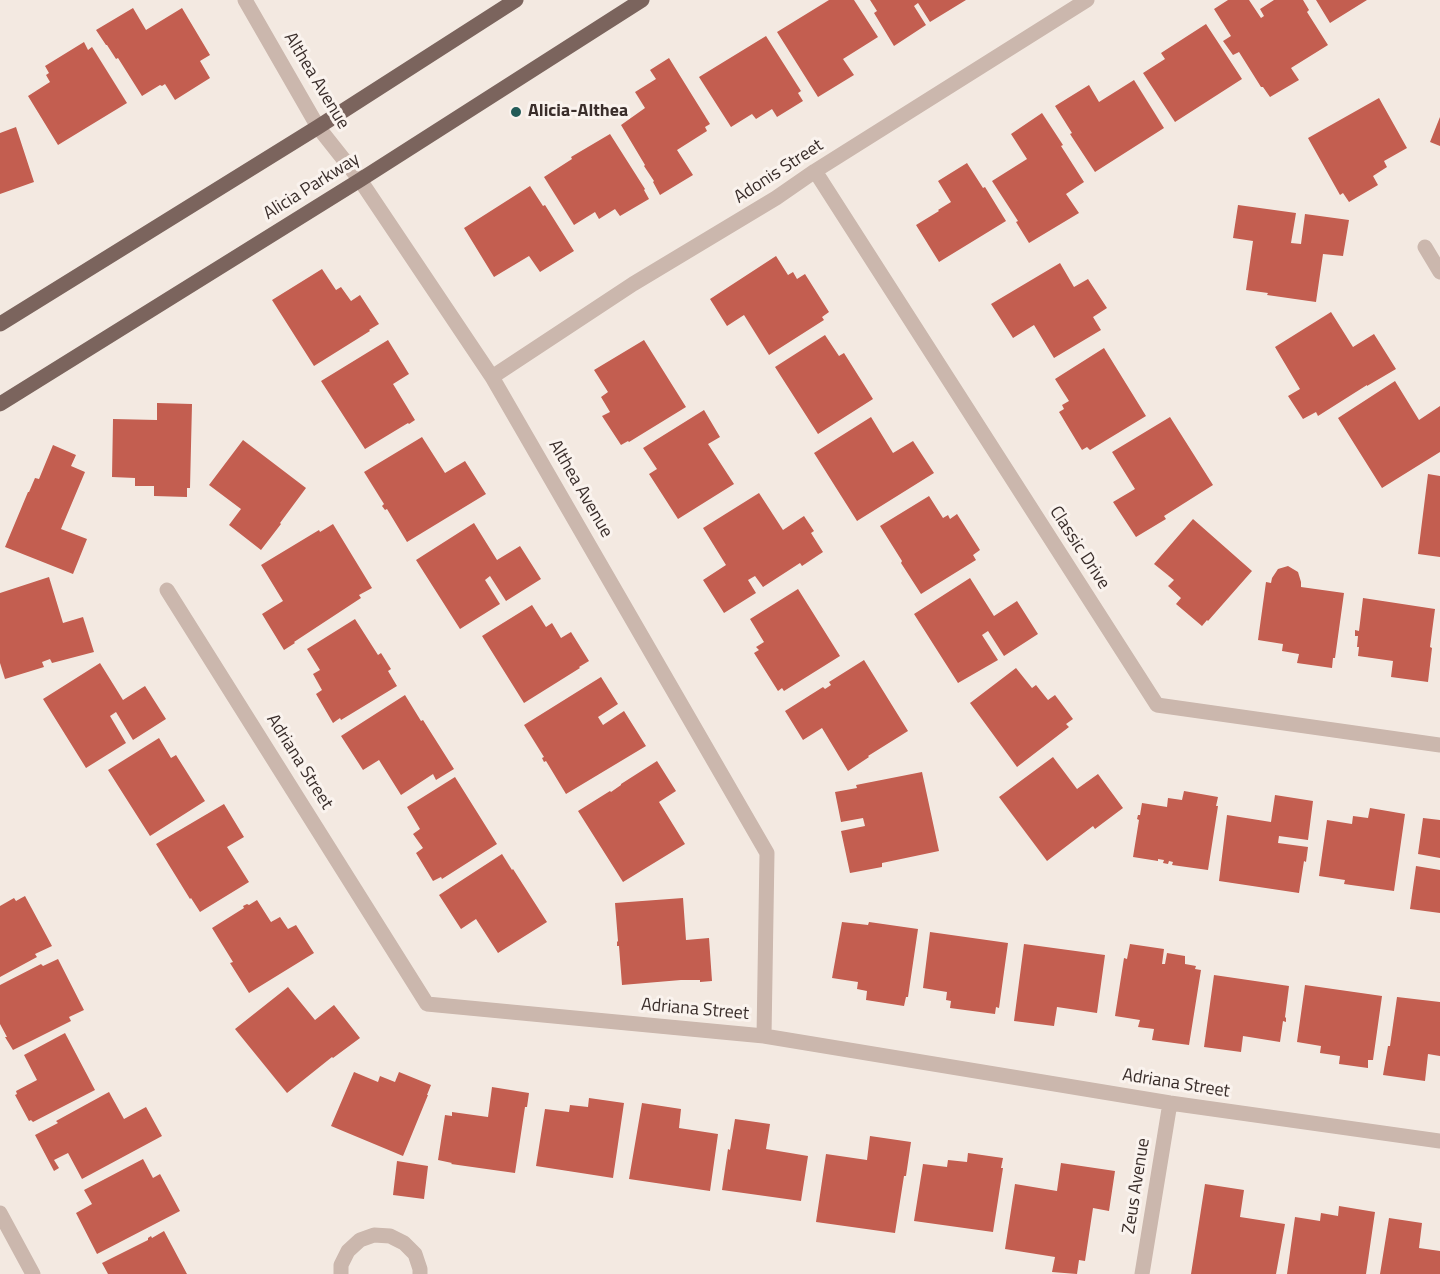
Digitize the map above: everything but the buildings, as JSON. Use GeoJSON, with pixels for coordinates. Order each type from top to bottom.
{"type":"FeatureCollection","features":[{"type":"Feature","properties":{"kind":"main road"},"geometry":{"type":"LineString","coordinates":[[0,324],[318,127],[516,0]]}},
{"type":"Feature","properties":{"kind":"main road","name":"Alicia Parkway"},"geometry":{"type":"LineString","coordinates":[[0,404],[360,180],[642,0]]}},
{"type":"Feature","properties":{"kind":"street","name":"Althea Avenue"},"geometry":{"type":"LineString","coordinates":[[245,0],[318,127],[360,180],[492,377],[767,853],[764,1036]]}},
{"type":"Feature","properties":{"kind":"street","name":"Adonis Street"},"geometry":{"type":"LineString","coordinates":[[492,377],[633,284],[776,198],[815,171],[1087,0]]}},
{"type":"Feature","properties":{"kind":"street","name":"Classic Drive"},"geometry":{"type":"LineString","coordinates":[[815,171],[1157,705],[1440,745]]}},
{"type":"Feature","properties":{"kind":"street"},"geometry":{"type":"LineString","coordinates":[[1425,247],[1440,272]]}},
{"type":"Feature","properties":{"kind":"street","name":"Adriana Street"},"geometry":{"type":"LineString","coordinates":[[167,590],[427,1004],[764,1036],[1170,1103],[1440,1141]]}},
{"type":"Feature","properties":{"kind":"street","name":"Zeus Avenue"},"geometry":{"type":"LineString","coordinates":[[1142,1274],[1170,1103]]}},
{"type":"Feature","properties":{"kind":"street"},"geometry":{"type":"LineString","coordinates":[[0,1213],[33,1274]]}},
{"type":"Feature","properties":{"kind":"street"},"geometry":{"type":"LineString","coordinates":[[341,1274],[348,1251],[360,1240],[374,1235],[390,1236],[404,1243],[415,1254],[420,1274]]}},
{"type":"Feature","properties":{"kind":"place","name":"Alicia-Althea"},"geometry":{"type":"Point","coordinates":[516,112]}}]}
